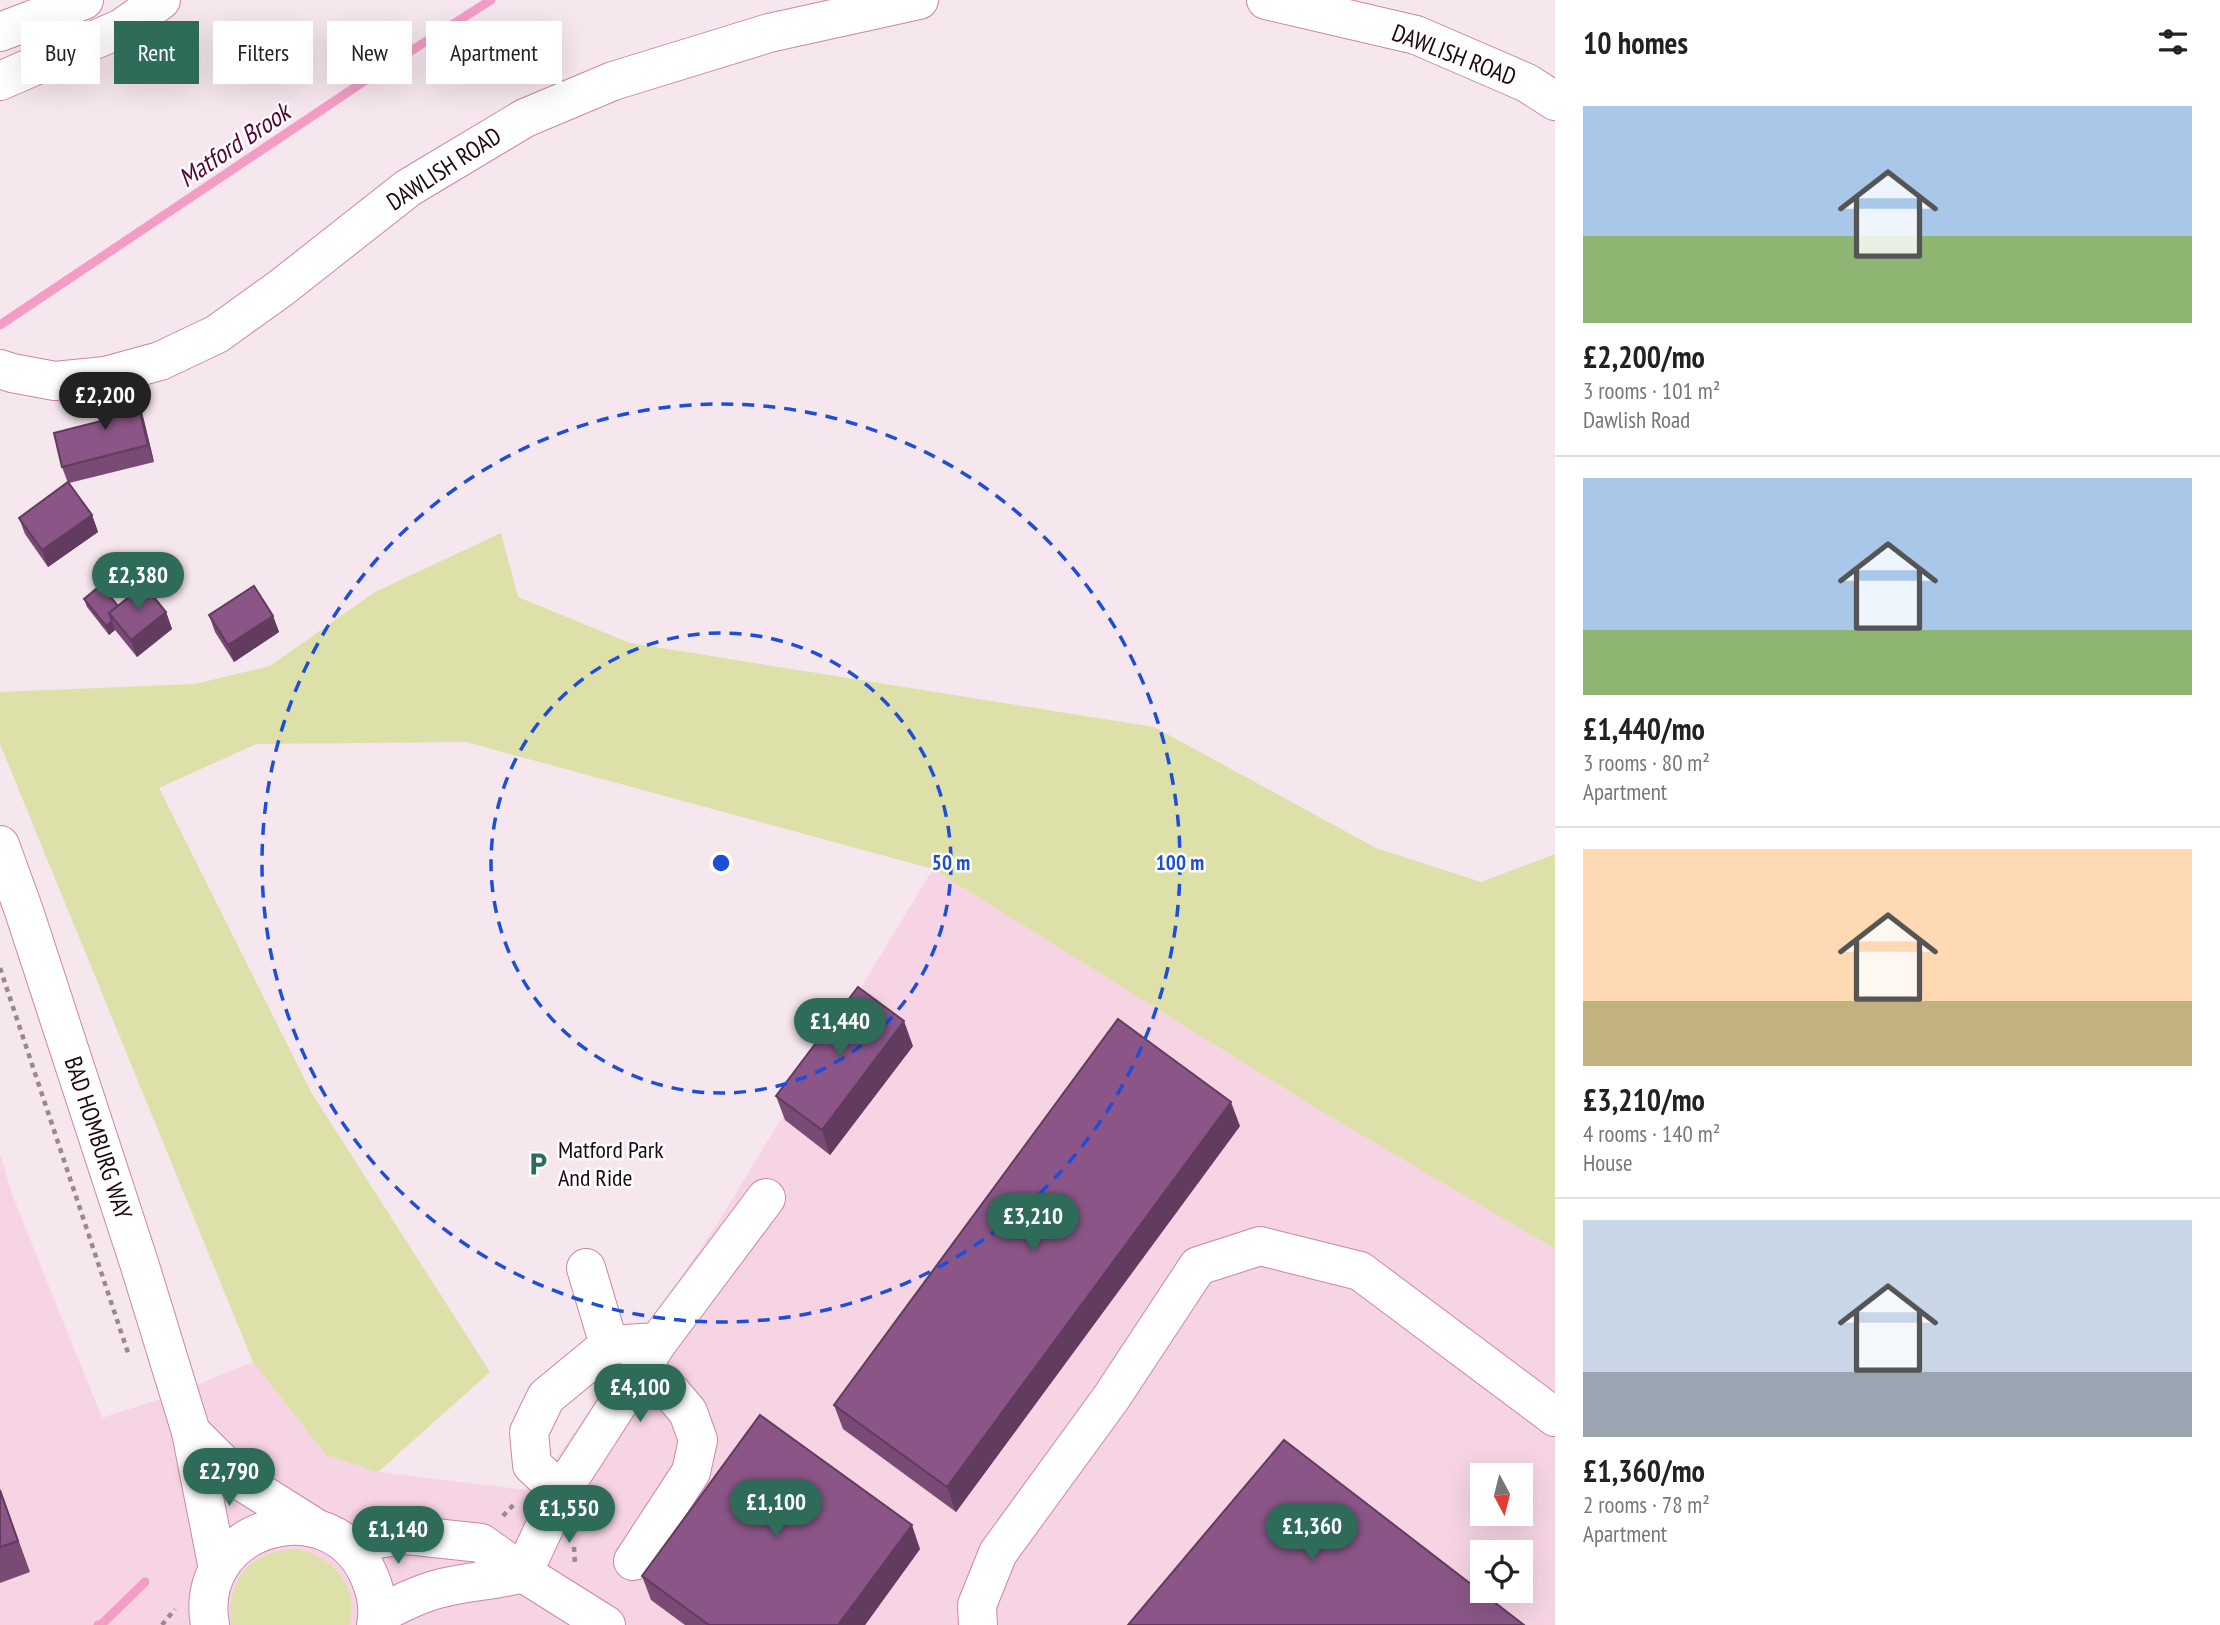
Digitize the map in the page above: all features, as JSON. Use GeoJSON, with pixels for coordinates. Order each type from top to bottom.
{"type":"FeatureCollection","features":[{"type":"Feature","properties":{"kind":"street"},"geometry":{"type":"LineString","coordinates":[[0,32],[84,0]]}},
{"type":"Feature","properties":{"kind":"street"},"geometry":{"type":"LineString","coordinates":[[0,81],[122,28],[161,0]]}},
{"type":"Feature","properties":{"kind":"street","name":"DAWLISH ROAD"},"geometry":{"type":"LineString","coordinates":[[0,369],[55,381],[105,376],[160,361],[217,334],[281,288],[408,188],[525,118],[613,81],[769,33],[919,0]]}},
{"type":"Feature","properties":{"kind":"street","name":"DAWLISH ROAD"},"geometry":{"type":"LineString","coordinates":[[1266,0],[1416,35],[1527,83],[1555,101]]}},
{"type":"Feature","properties":{"kind":"street","name":"BAD HOMBURG WAY"},"geometry":{"type":"LineString","coordinates":[[0,845],[140,1266],[191,1432],[193,1610]]}},
{"type":"Feature","properties":{"kind":"street"},"geometry":{"type":"LineString","coordinates":[[606,1625],[523,1573],[481,1543],[427,1535],[407,1535],[376,1539],[356,1552],[374,1587],[377,1620],[414,1597],[439,1588],[499,1580],[523,1573],[561,1492],[657,1344],[766,1199]]}},
{"type":"Feature","properties":{"kind":"street"},"geometry":{"type":"LineString","coordinates":[[978,1625],[977,1605],[998,1553],[1111,1398],[1198,1266],[1260,1246],[1360,1271],[1555,1417]]}},
{"type":"Feature","properties":{"kind":"street"},"geometry":{"type":"LineString","coordinates":[[586,1268],[609,1345]]}},
{"type":"Feature","properties":{"kind":"street"},"geometry":{"type":"LineString","coordinates":[[561,1492],[532,1465],[529,1432],[546,1397],[609,1345],[657,1344]]}},
{"type":"Feature","properties":{"kind":"street"},"geometry":{"type":"LineString","coordinates":[[633,1561],[691,1472],[698,1440],[688,1412],[671,1392],[657,1344]]}},
{"type":"Feature","properties":{"kind":"street","name":"BAD HOMBURG WAY"},"geometry":{"type":"LineString","coordinates":[[191,1432],[238,1479],[314,1527],[341,1540],[356,1552]]}},
{"type":"Feature","properties":{"kind":"street"},"geometry":{"type":"LineString","coordinates":[[193,1610],[232,1551],[249,1537],[281,1526],[314,1527]]}},
{"type":"Feature","properties":{"kind":"path"},"geometry":{"type":"LineString","coordinates":[[0,968],[128,1354]]}},
{"type":"Feature","properties":{"kind":"shaded area"},"geometry":{"type":"Polygon","coordinates":[[[933,869],[1316,1108],[1555,1249],[1555,1625],[0,1625],[0,1154],[13,1197],[102,1418],[167,1397],[253,1362],[326,1455],[378,1472],[534,1491],[716,1226],[933,869]]]}},
{"type":"Feature","properties":{"kind":"green space"},"geometry":{"type":"Polygon","coordinates":[[[501,533],[518,597],[630,643],[1154,727],[1376,848],[1481,882],[1555,854],[1555,1249],[1316,1108],[933,869],[466,742],[256,744],[159,788],[311,1092],[490,1372],[378,1472],[326,1455],[253,1362],[0,744],[0,692],[195,684],[270,666],[375,592],[501,533]]]}},
{"type":"Feature","properties":{"kind":"green space"},"geometry":{"type":"Polygon","coordinates":[[[297,1549],[322,1559],[341,1575],[351,1598],[349,1625],[231,1625],[233,1594],[244,1570],[266,1555],[297,1549]]]}},
{"type":"Feature","properties":{"kind":"building"},"geometry":{"type":"Polygon","coordinates":[[[134,388],[148,445],[62,467],[54,433],[109,419],[103,395],[134,388]]]}},
{"type":"Feature","properties":{"kind":"building"},"geometry":{"type":"Polygon","coordinates":[[[68,482],[92,515],[42,550],[19,518],[68,482]]]}},
{"type":"Feature","properties":{"kind":"building"},"geometry":{"type":"Polygon","coordinates":[[[101,585],[118,606],[109,613],[112,621],[106,626],[84,599],[101,585]]]}},
{"type":"Feature","properties":{"kind":"building"},"geometry":{"type":"Polygon","coordinates":[[[144,585],[166,612],[131,640],[109,613],[144,585]]]}},
{"type":"Feature","properties":{"kind":"building"},"geometry":{"type":"Polygon","coordinates":[[[254,586],[273,616],[228,645],[209,615],[254,586]]]}},
{"type":"Feature","properties":{"kind":"building"},"geometry":{"type":"Polygon","coordinates":[[[858,987],[904,1021],[822,1130],[776,1096],[858,987]]]}},
{"type":"Feature","properties":{"kind":"building"},"geometry":{"type":"Polygon","coordinates":[[[1118,1019],[1231,1102],[947,1487],[834,1405],[1118,1019]]]}},
{"type":"Feature","properties":{"kind":"building"},"geometry":{"type":"Polygon","coordinates":[[[760,1415],[912,1525],[838,1625],[709,1625],[642,1576],[760,1415]]]}},
{"type":"Feature","properties":{"kind":"building"},"geometry":{"type":"Polygon","coordinates":[[[1284,1440],[1470,1583],[1470,1603],[1495,1603],[1524,1625],[1128,1625],[1284,1440]]]}},
{"type":"Feature","properties":{"kind":"building"},"geometry":{"type":"Polygon","coordinates":[[[0,1490],[18,1541],[0,1547],[0,1490]]]}},
{"type":"Feature","properties":{"kind":"waterway","name":"Matford Brook"},"geometry":{"type":"LineString","coordinates":[[0,325],[381,70],[491,0]]}},
{"type":"Feature","properties":{"kind":"waterway"},"geometry":{"type":"LineString","coordinates":[[98,1625],[145,1582]]}},
{"type":"Feature","properties":{"kind":"place","name":"Matford Park And Ride"},"geometry":{"type":"Point","coordinates":[538,1164]}}]}
